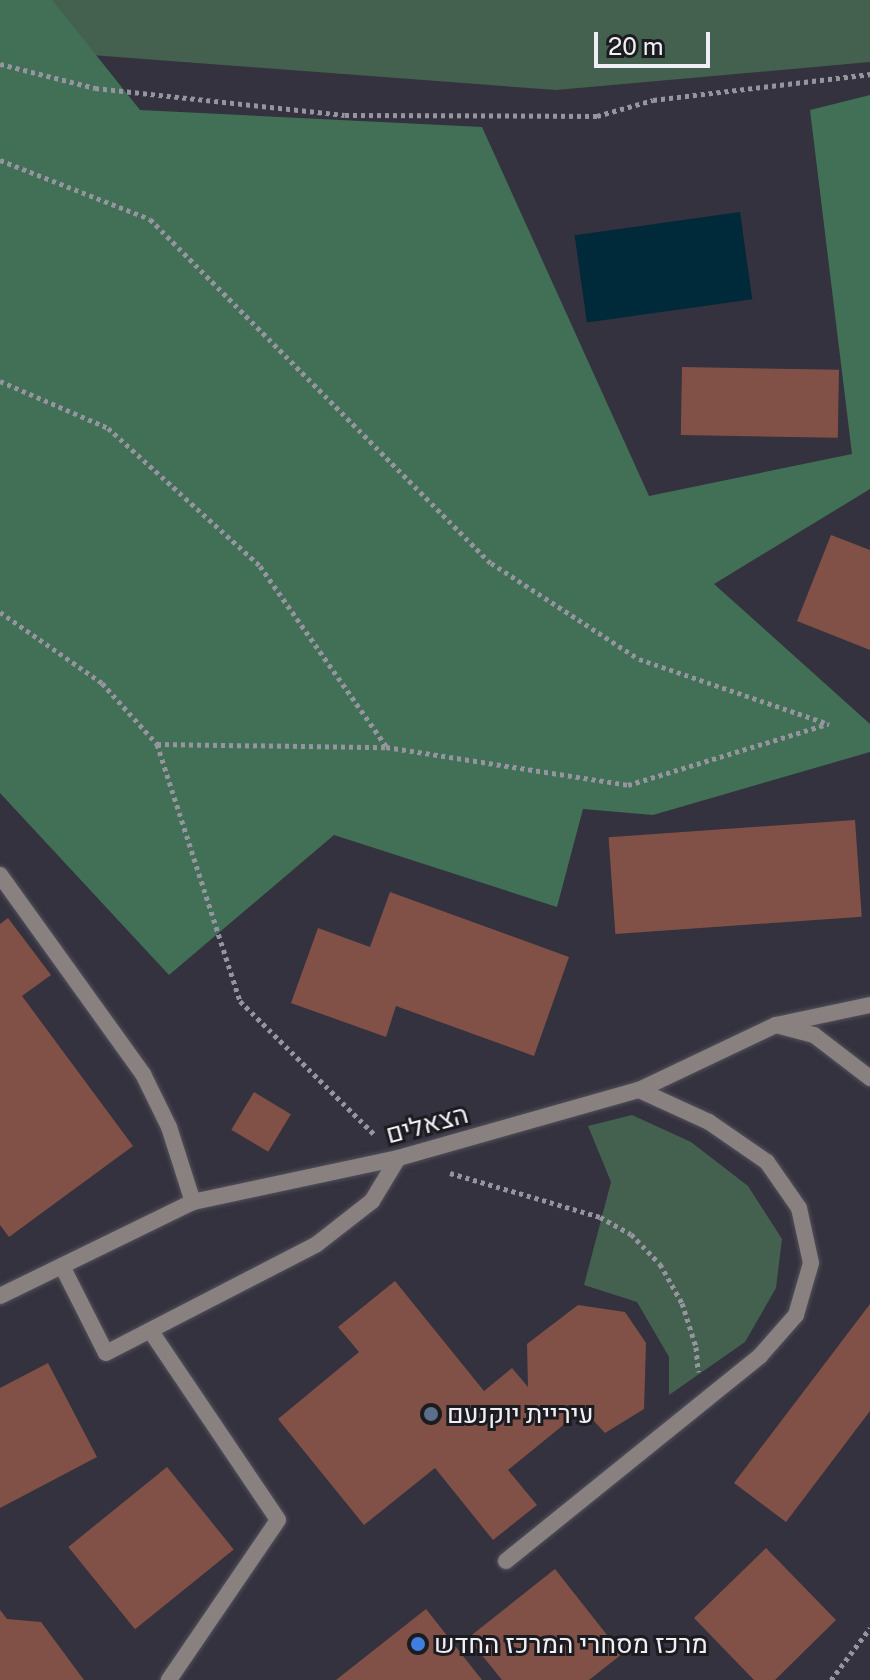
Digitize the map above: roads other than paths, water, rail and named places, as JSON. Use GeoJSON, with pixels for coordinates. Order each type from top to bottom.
{"type":"FeatureCollection","features":[{"type":"Feature","properties":{"kind":"street"},"geometry":{"type":"LineString","coordinates":[[0,875],[143,1074],[169,1127],[193,1202]]}},
{"type":"Feature","properties":{"kind":"street","name":"הצאלים"},"geometry":{"type":"LineString","coordinates":[[0,1296],[193,1202],[398,1158],[639,1090],[776,1025],[870,1005]]}},
{"type":"Feature","properties":{"kind":"street"},"geometry":{"type":"LineString","coordinates":[[776,1025],[814,1035],[870,1078]]}},
{"type":"Feature","properties":{"kind":"street"},"geometry":{"type":"LineString","coordinates":[[506,1561],[760,1356],[796,1315],[811,1263],[799,1208],[767,1162],[709,1122],[639,1090]]}},
{"type":"Feature","properties":{"kind":"street"},"geometry":{"type":"LineString","coordinates":[[62,1266],[106,1353],[152,1333],[317,1244],[372,1201],[398,1158]]}},
{"type":"Feature","properties":{"kind":"street"},"geometry":{"type":"LineString","coordinates":[[152,1333],[278,1520],[169,1680]]}},
{"type":"Feature","properties":{"kind":"water"},"geometry":{"type":"Polygon","coordinates":[[[740,212],[752,299],[587,322],[575,235],[740,212]]]}},
{"type":"Feature","properties":{"kind":"place","name":"עיריית יוקנעם"},"geometry":{"type":"Point","coordinates":[431,1414]}},
{"type":"Feature","properties":{"kind":"place","name":"מרכז מסחרי המרכז החדש"},"geometry":{"type":"Point","coordinates":[418,1644]}}]}
